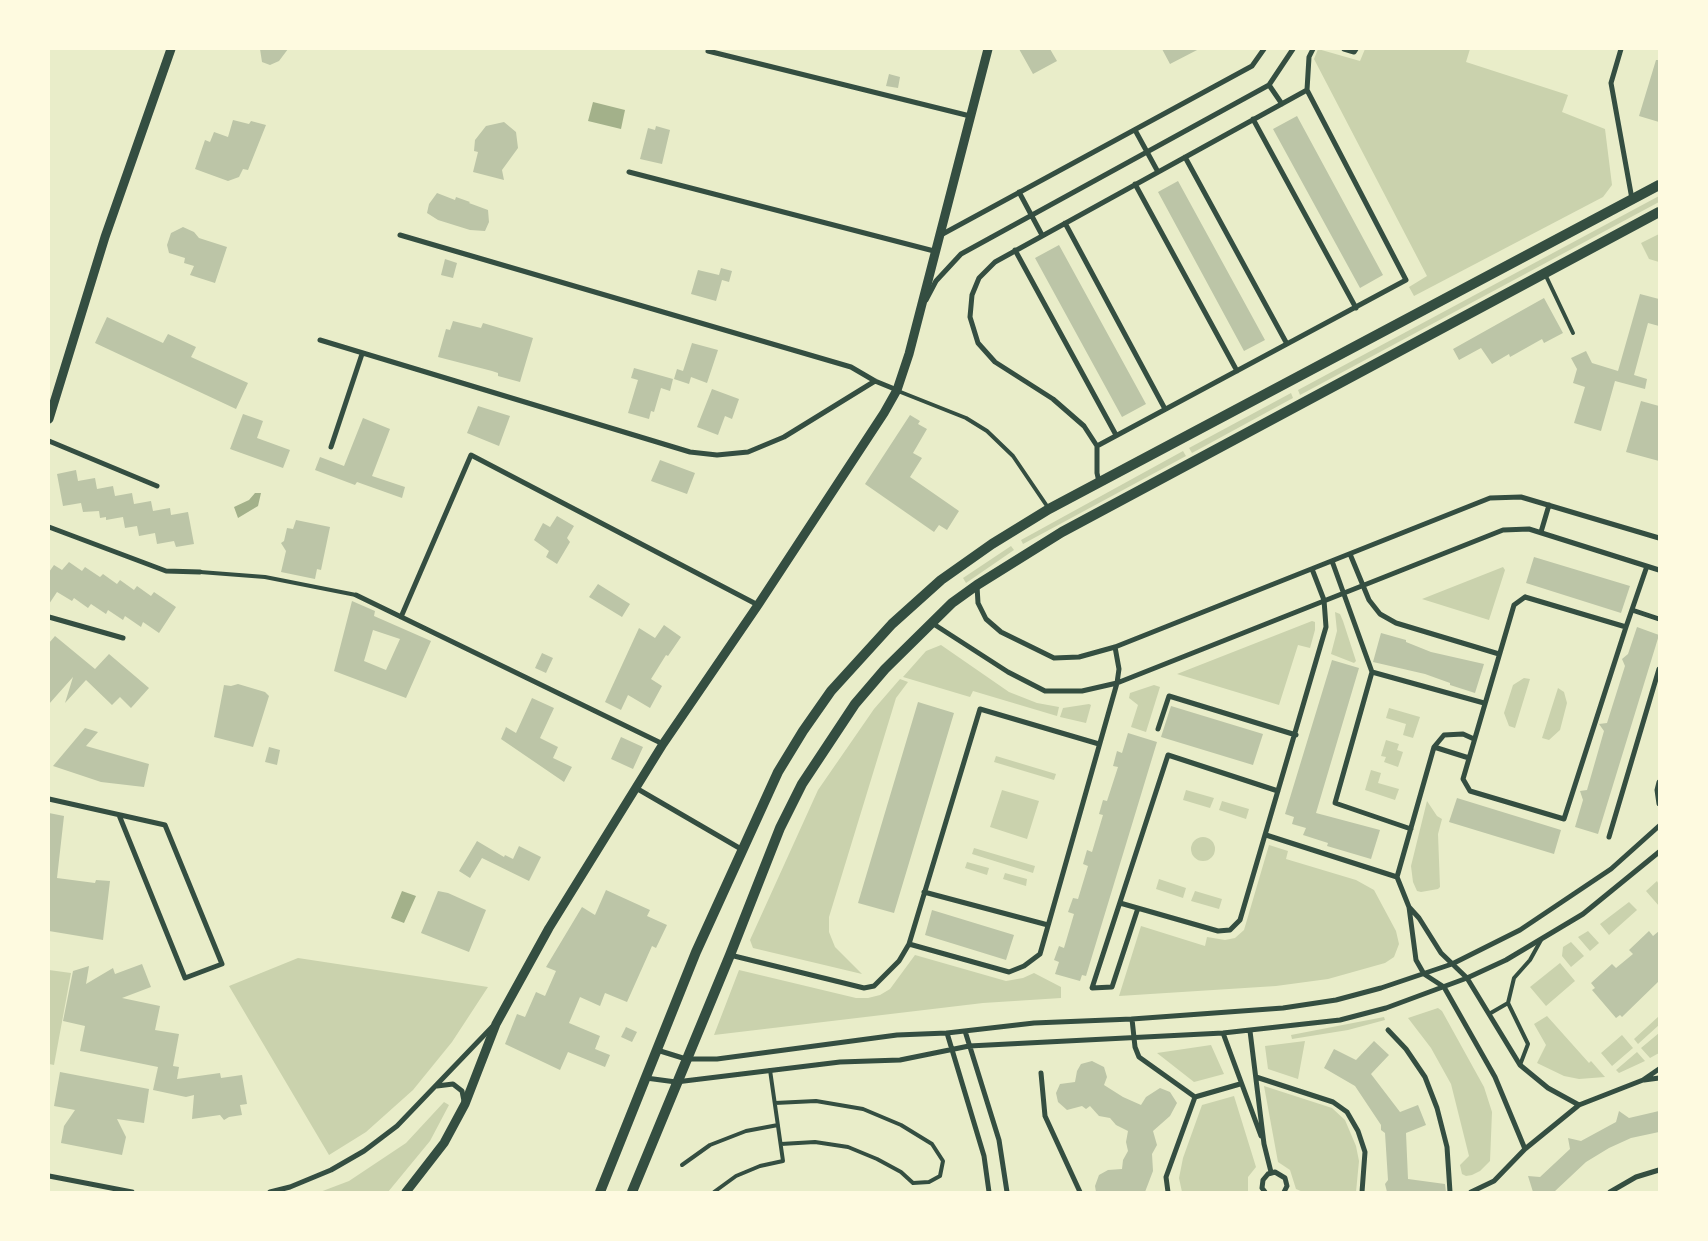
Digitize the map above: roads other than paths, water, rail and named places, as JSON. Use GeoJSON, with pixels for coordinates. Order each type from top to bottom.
{"type":"FeatureCollection","features":[{"type":"Feature","properties":{"kind":"main road"},"geometry":{"type":"LineString","coordinates":[[600,1192],[696,952],[778,772],[831,691],[892,624],[941,580],[992,544],[1049,509],[1659,186]]}},
{"type":"Feature","properties":{"kind":"main road"},"geometry":{"type":"LineString","coordinates":[[632,1192],[730,955],[780,828],[802,784],[855,704],[884,669],[932,623],[977,585],[1062,532],[1659,212]]}},
{"type":"Feature","properties":{"kind":"street"},"geometry":{"type":"LineString","coordinates":[[49,419],[106,237],[171,49]]}},
{"type":"Feature","properties":{"kind":"street"},"geometry":{"type":"LineString","coordinates":[[406,1192],[444,1143],[465,1104],[496,1024],[549,928],[663,744],[758,605],[884,413],[896,390],[909,354],[934,251],[988,49]]}},
{"type":"Feature","properties":{"kind":"street"},"geometry":{"type":"LineString","coordinates":[[938,236],[1252,66],[1264,49]]}},
{"type":"Feature","properties":{"kind":"street"},"geometry":{"type":"LineString","coordinates":[[918,316],[936,281],[962,254],[1269,85],[1293,49]]}},
{"type":"Feature","properties":{"kind":"street"},"geometry":{"type":"LineString","coordinates":[[1097,446],[1406,280],[1307,90],[1309,58],[1313,49]]}},
{"type":"Feature","properties":{"kind":"street"},"geometry":{"type":"LineString","coordinates":[[1344,49],[1354,52],[1356,49]]}},
{"type":"Feature","properties":{"kind":"street"},"geometry":{"type":"LineString","coordinates":[[1621,49],[1610,83],[1628,189],[1632,200]]}},
{"type":"Feature","properties":{"kind":"street"},"geometry":{"type":"LineString","coordinates":[[708,51],[970,116]]}},
{"type":"Feature","properties":{"kind":"street"},"geometry":{"type":"LineString","coordinates":[[1269,85],[1282,104]]}},
{"type":"Feature","properties":{"kind":"street"},"geometry":{"type":"LineString","coordinates":[[1099,482],[1097,446],[1084,426],[1053,399],[995,362],[978,343],[970,317],[972,295],[979,278],[995,262],[1015,250],[1307,90]]}},
{"type":"Feature","properties":{"kind":"street"},"geometry":{"type":"LineString","coordinates":[[1253,119],[1356,308]]}},
{"type":"Feature","properties":{"kind":"street"},"geometry":{"type":"LineString","coordinates":[[1135,130],[1158,172]]}},
{"type":"Feature","properties":{"kind":"street"},"geometry":{"type":"LineString","coordinates":[[1185,157],[1287,344]]}},
{"type":"Feature","properties":{"kind":"street"},"geometry":{"type":"LineString","coordinates":[[629,172],[934,251]]}},
{"type":"Feature","properties":{"kind":"street"},"geometry":{"type":"LineString","coordinates":[[1135,184],[1237,371]]}},
{"type":"Feature","properties":{"kind":"street"},"geometry":{"type":"LineString","coordinates":[[1019,192],[1042,235]]}},
{"type":"Feature","properties":{"kind":"street"},"geometry":{"type":"LineString","coordinates":[[1065,223],[1165,409]]}},
{"type":"Feature","properties":{"kind":"street"},"geometry":{"type":"LineString","coordinates":[[400,235],[851,367],[875,381],[896,390]]}},
{"type":"Feature","properties":{"kind":"street"},"geometry":{"type":"LineString","coordinates":[[1015,250],[1116,435]]}},
{"type":"Feature","properties":{"kind":"street"},"geometry":{"type":"LineString","coordinates":[[320,340],[690,452],[717,455],[748,452],[784,437],[875,381]]}},
{"type":"Feature","properties":{"kind":"street"},"geometry":{"type":"LineString","coordinates":[[331,447],[362,354]]}},
{"type":"Feature","properties":{"kind":"street"},"geometry":{"type":"LineString","coordinates":[[49,441],[158,486]]}},
{"type":"Feature","properties":{"kind":"street"},"geometry":{"type":"LineString","coordinates":[[401,617],[470,455],[758,605]]}},
{"type":"Feature","properties":{"kind":"street"},"geometry":{"type":"LineString","coordinates":[[977,585],[978,603],[986,618],[1001,632],[1054,658],[1079,657],[1115,647],[1490,498],[1521,497],[1659,538]]}},
{"type":"Feature","properties":{"kind":"street"},"geometry":{"type":"LineString","coordinates":[[1541,532],[1549,505]]}},
{"type":"Feature","properties":{"kind":"street"},"geometry":{"type":"LineString","coordinates":[[49,528],[166,571],[200,572]]}},
{"type":"Feature","properties":{"kind":"street"},"geometry":{"type":"LineString","coordinates":[[932,623],[1008,672],[1045,691],[1082,691],[1116,683],[1502,530],[1529,529],[1541,532],[1659,570]]}},
{"type":"Feature","properties":{"kind":"street"},"geometry":{"type":"LineString","coordinates":[[1350,554],[1369,600],[1380,614],[1396,623],[1499,654]]}},
{"type":"Feature","properties":{"kind":"street"},"geometry":{"type":"LineString","coordinates":[[1332,561],[1372,672],[1334,804],[1411,828]]}},
{"type":"Feature","properties":{"kind":"street"},"geometry":{"type":"LineString","coordinates":[[1626,627],[1525,597],[1514,605],[1463,779],[1470,791],[1564,819],[1647,566]]}},
{"type":"Feature","properties":{"kind":"street"},"geometry":{"type":"LineString","coordinates":[[1120,903],[1218,931],[1230,930],[1240,920],[1296,735],[1326,627],[1324,600],[1312,569]]}},
{"type":"Feature","properties":{"kind":"street"},"geometry":{"type":"LineString","coordinates":[[356,595],[663,744]]}},
{"type":"Feature","properties":{"kind":"street"},"geometry":{"type":"LineString","coordinates":[[1632,610],[1659,619]]}},
{"type":"Feature","properties":{"kind":"street"},"geometry":{"type":"LineString","coordinates":[[49,617],[123,638]]}},
{"type":"Feature","properties":{"kind":"street"},"geometry":{"type":"LineString","coordinates":[[909,944],[1009,972],[1024,966],[1040,954],[1120,669],[1115,647]]}},
{"type":"Feature","properties":{"kind":"street"},"geometry":{"type":"LineString","coordinates":[[1609,837],[1659,669]]}},
{"type":"Feature","properties":{"kind":"street"},"geometry":{"type":"LineString","coordinates":[[1372,672],[1484,703]]}},
{"type":"Feature","properties":{"kind":"street"},"geometry":{"type":"LineString","coordinates":[[1158,729],[1169,696],[1296,735]]}},
{"type":"Feature","properties":{"kind":"street"},"geometry":{"type":"LineString","coordinates":[[730,955],[864,988],[874,986],[899,961],[909,944],[980,709],[1099,744]]}},
{"type":"Feature","properties":{"kind":"street"},"geometry":{"type":"LineString","coordinates":[[1474,739],[1463,734],[1444,735],[1434,746],[1397,877],[1409,907],[1416,960],[1424,974],[1444,987],[1495,1077],[1526,1149]]}},
{"type":"Feature","properties":{"kind":"street"},"geometry":{"type":"LineString","coordinates":[[1434,746],[1469,758]]}},
{"type":"Feature","properties":{"kind":"street"},"geometry":{"type":"LineString","coordinates":[[1138,908],[1112,987],[1092,988],[1168,755],[1278,791]]}},
{"type":"Feature","properties":{"kind":"street"},"geometry":{"type":"LineString","coordinates":[[1659,782],[1657,790],[1659,804]]}},
{"type":"Feature","properties":{"kind":"street"},"geometry":{"type":"LineString","coordinates":[[636,788],[742,849]]}},
{"type":"Feature","properties":{"kind":"street"},"geometry":{"type":"LineString","coordinates":[[49,799],[165,825],[222,964],[185,978],[120,815]]}},
{"type":"Feature","properties":{"kind":"street"},"geometry":{"type":"LineString","coordinates":[[657,1050],[686,1060],[717,1059],[898,1035],[947,1033],[1034,1023],[1132,1019],[1283,1008],[1345,998],[1452,964],[1520,930],[1572,897],[1611,869],[1659,826]]}},
{"type":"Feature","properties":{"kind":"street"},"geometry":{"type":"LineString","coordinates":[[1266,835],[1397,877]]}},
{"type":"Feature","properties":{"kind":"street"},"geometry":{"type":"LineString","coordinates":[[646,1078],[676,1082],[840,1062],[900,1060],[969,1046],[1086,1038],[1134,1039],[1223,1033],[1340,1020],[1386,1008],[1467,978],[1506,960],[1583,914],[1659,852]]}},
{"type":"Feature","properties":{"kind":"street"},"geometry":{"type":"LineString","coordinates":[[924,892],[1048,925]]}},
{"type":"Feature","properties":{"kind":"street"},"geometry":{"type":"LineString","coordinates":[[1409,907],[1419,918],[1441,953],[1467,978],[1520,1065],[1548,1088],[1579,1105]]}},
{"type":"Feature","properties":{"kind":"street"},"geometry":{"type":"LineString","coordinates":[[1132,1019],[1134,1039],[1139,1057],[1195,1097]]}},
{"type":"Feature","properties":{"kind":"street"},"geometry":{"type":"LineString","coordinates":[[270,1192],[290,1187],[331,1170],[364,1151],[397,1126],[496,1024]]}},
{"type":"Feature","properties":{"kind":"street"},"geometry":{"type":"LineString","coordinates":[[1388,1030],[1406,1049],[1425,1077],[1437,1108],[1447,1147],[1450,1192]]}},
{"type":"Feature","properties":{"kind":"street"},"geometry":{"type":"LineString","coordinates":[[965,1031],[999,1140],[1007,1192]]}},
{"type":"Feature","properties":{"kind":"street"},"geometry":{"type":"LineString","coordinates":[[1250,1031],[1264,1144],[1271,1172]]}},
{"type":"Feature","properties":{"kind":"street"},"geometry":{"type":"LineString","coordinates":[[947,1033],[980,1138],[989,1180],[989,1192]]}},
{"type":"Feature","properties":{"kind":"street"},"geometry":{"type":"LineString","coordinates":[[1223,1033],[1240,1084],[1264,1144]]}},
{"type":"Feature","properties":{"kind":"street"},"geometry":{"type":"LineString","coordinates":[[1472,1192],[1494,1181],[1526,1149],[1579,1105],[1643,1080],[1659,1069]]}},
{"type":"Feature","properties":{"kind":"street"},"geometry":{"type":"LineString","coordinates":[[1041,1073],[1045,1116],[1080,1192]]}},
{"type":"Feature","properties":{"kind":"street"},"geometry":{"type":"LineString","coordinates":[[1256,1077],[1333,1102],[1348,1112],[1358,1131],[1365,1152],[1362,1192]]}},
{"type":"Feature","properties":{"kind":"street"},"geometry":{"type":"LineString","coordinates":[[1643,1080],[1659,1078]]}},
{"type":"Feature","properties":{"kind":"street"},"geometry":{"type":"LineString","coordinates":[[437,1086],[453,1084],[462,1091],[465,1104]]}},
{"type":"Feature","properties":{"kind":"street"},"geometry":{"type":"LineString","coordinates":[[1195,1097],[1240,1084]]}},
{"type":"Feature","properties":{"kind":"street"},"geometry":{"type":"LineString","coordinates":[[1168,1192],[1166,1178],[1195,1097]]}},
{"type":"Feature","properties":{"kind":"street"},"geometry":{"type":"LineString","coordinates":[[1610,1192],[1636,1177],[1659,1170]]}},
{"type":"Feature","properties":{"kind":"street"},"geometry":{"type":"LineString","coordinates":[[1271,1172],[1283,1175],[1287,1182],[1287,1191]]}},
{"type":"Feature","properties":{"kind":"street"},"geometry":{"type":"LineString","coordinates":[[1265,1192],[1262,1188],[1263,1180],[1271,1172]]}},
{"type":"Feature","properties":{"kind":"street"},"geometry":{"type":"LineString","coordinates":[[49,1176],[132,1192]]}},
{"type":"Feature","properties":{"kind":"lane"},"geometry":{"type":"LineString","coordinates":[[1544,272],[1573,333]]}},
{"type":"Feature","properties":{"kind":"lane"},"geometry":{"type":"LineString","coordinates":[[896,390],[966,418],[987,431],[1013,456],[1049,509]]}},
{"type":"Feature","properties":{"kind":"lane"},"geometry":{"type":"LineString","coordinates":[[200,572],[264,577],[356,595]]}},
{"type":"Feature","properties":{"kind":"lane"},"geometry":{"type":"LineString","coordinates":[[1520,1065],[1528,1044],[1508,1003],[1514,978],[1530,960],[1542,939]]}},
{"type":"Feature","properties":{"kind":"lane"},"geometry":{"type":"LineString","coordinates":[[1489,1014],[1508,1003]]}},
{"type":"Feature","properties":{"kind":"lane"},"geometry":{"type":"LineString","coordinates":[[714,1192],[736,1176],[760,1166],[783,1161],[770,1070]]}},
{"type":"Feature","properties":{"kind":"lane"},"geometry":{"type":"LineString","coordinates":[[775,1103],[816,1101],[863,1108],[901,1125],[932,1144],[943,1161],[940,1176],[929,1182],[913,1183],[902,1172],[877,1159],[848,1148],[815,1142],[781,1144]]}},
{"type":"Feature","properties":{"kind":"lane"},"geometry":{"type":"LineString","coordinates":[[682,1165],[710,1145],[746,1131],[778,1125]]}}]}
